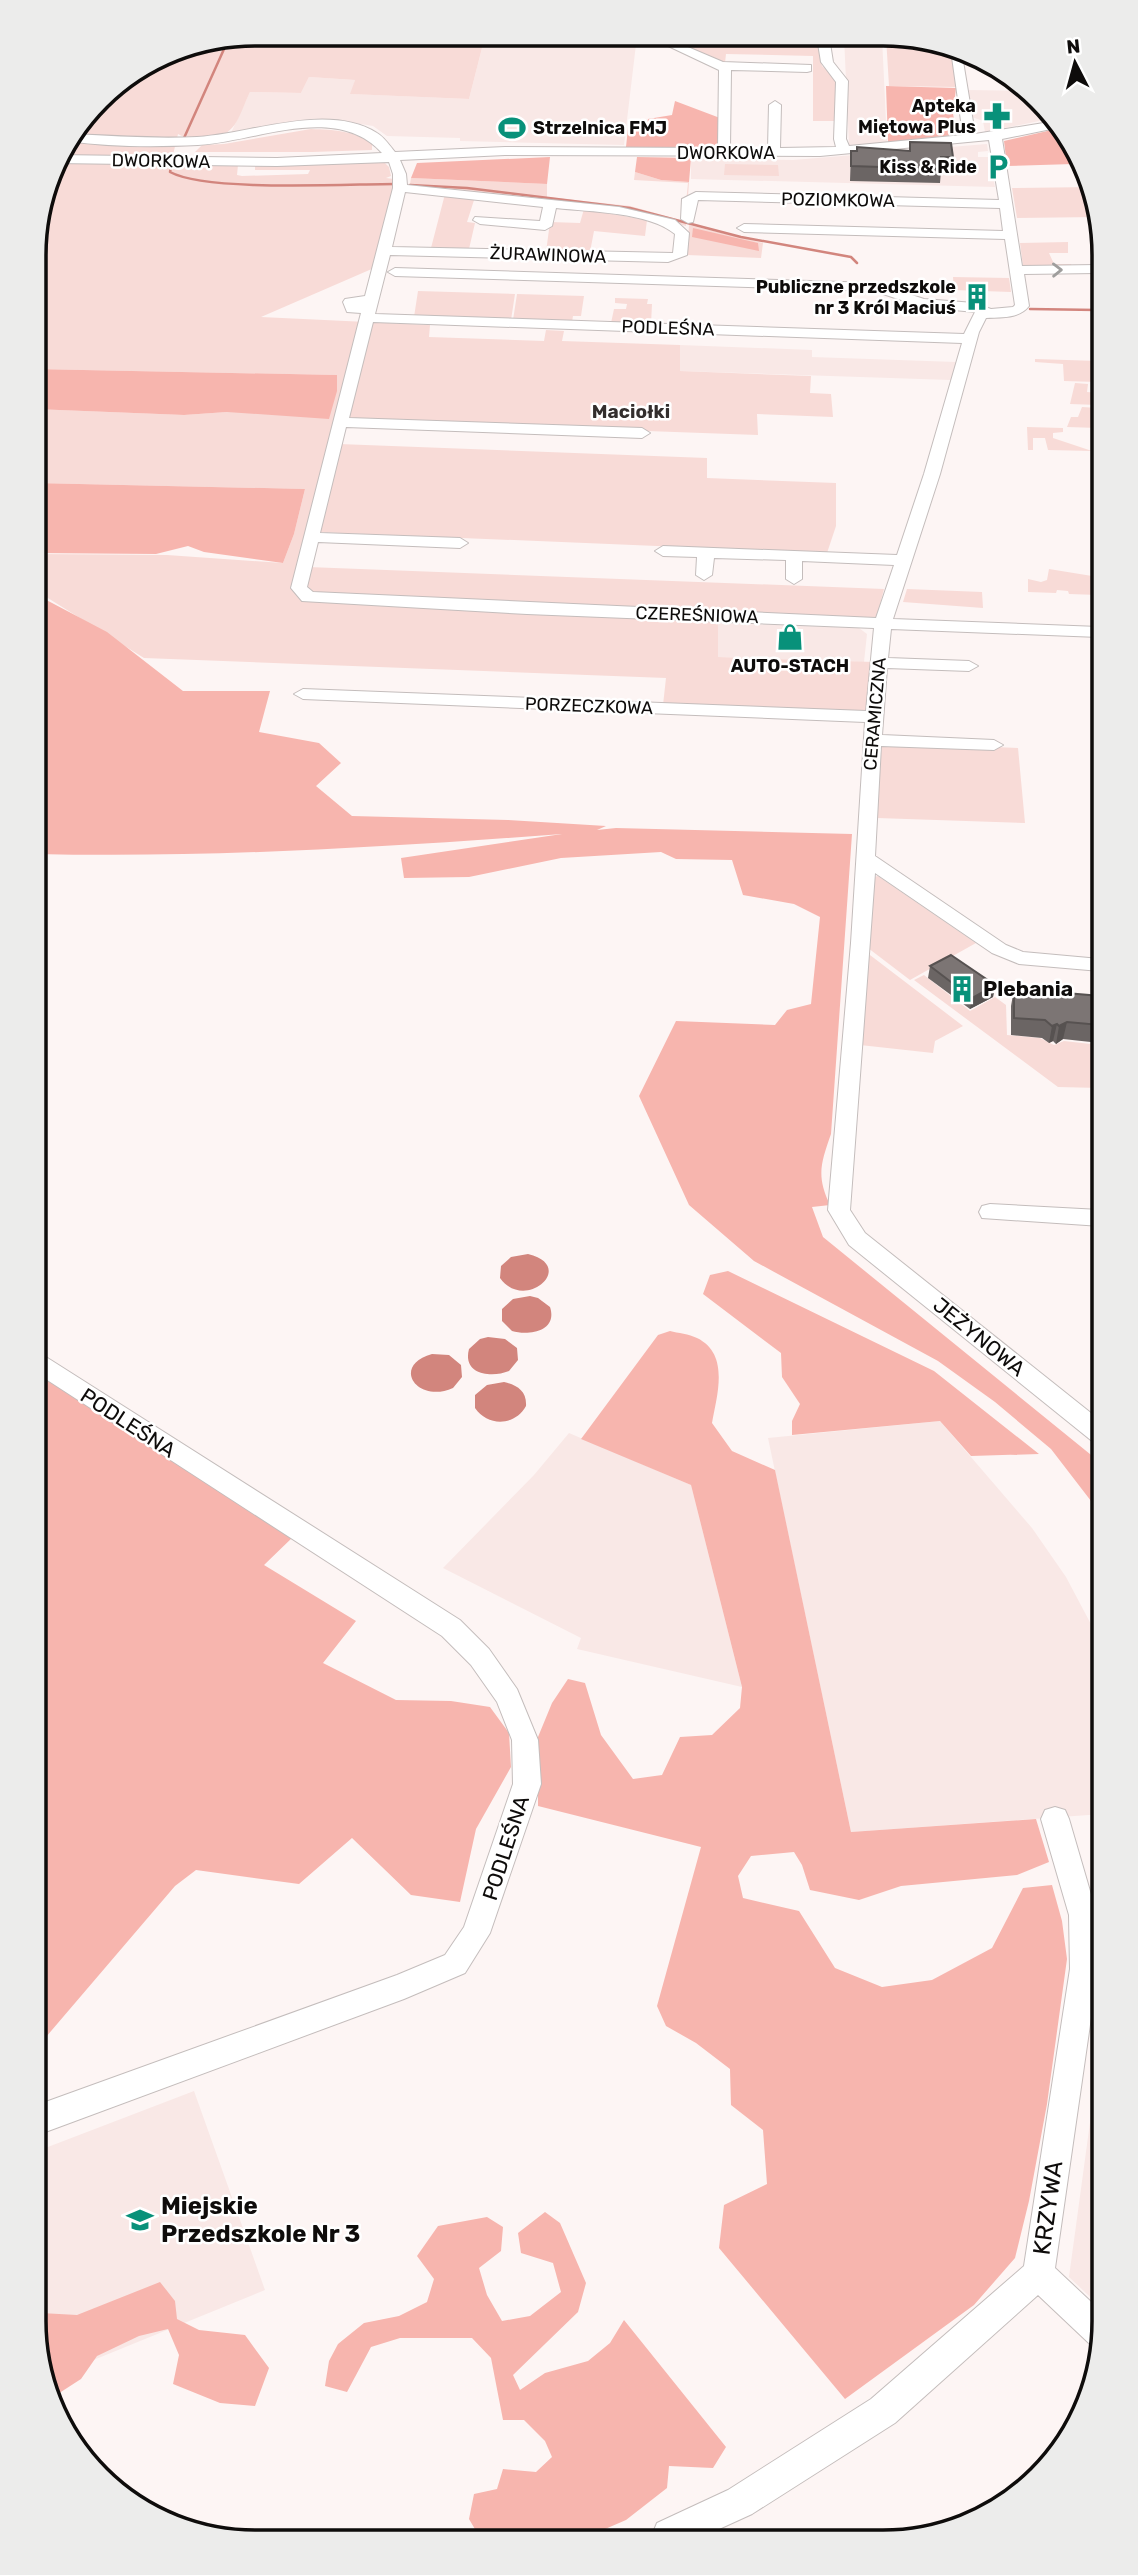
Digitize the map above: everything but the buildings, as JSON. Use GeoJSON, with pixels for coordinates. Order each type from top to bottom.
{"type":"FeatureCollection","features":[{"type":"Feature","properties":{"kind":"street"},"geometry":{"type":"LineString","coordinates":[[675,46],[725,69],[723,153]]}},
{"type":"Feature","properties":{"kind":"street"},"geometry":{"type":"LineString","coordinates":[[823,46],[824,60],[828,68],[842,81],[840,139],[844,150]]}},
{"type":"Feature","properties":{"kind":"street"},"geometry":{"type":"LineString","coordinates":[[957,60],[970,139]]}},
{"type":"Feature","properties":{"kind":"street"},"geometry":{"type":"LineString","coordinates":[[720,66],[807,68]]}},
{"type":"Feature","properties":{"kind":"street"},"geometry":{"type":"LineString","coordinates":[[724,79],[806,81]]}},
{"type":"Feature","properties":{"kind":"street"},"geometry":{"type":"LineString","coordinates":[[774,153],[775,105]]}},
{"type":"Feature","properties":{"kind":"street","name":"DWORKOWA"},"geometry":{"type":"LineString","coordinates":[[82,138],[197,142],[290,126],[332,124],[372,134],[383,142],[392,157]]}},
{"type":"Feature","properties":{"kind":"street","name":"DWORKOWA"},"geometry":{"type":"LineString","coordinates":[[69,159],[277,162],[526,151],[774,153],[970,139],[1048,126]]}},
{"type":"Feature","properties":{"kind":"street"},"geometry":{"type":"LineString","coordinates":[[395,272],[875,287],[922,303],[974,307],[986,312],[1021,309],[995,136]]}},
{"type":"Feature","properties":{"kind":"street"},"geometry":{"type":"LineString","coordinates":[[299,588],[400,188],[402,175],[392,157]]}},
{"type":"Feature","properties":{"kind":"street"},"geometry":{"type":"LineString","coordinates":[[400,188],[551,203],[682,223]]}},
{"type":"Feature","properties":{"kind":"street","name":"POZIOMKOWA"},"geometry":{"type":"LineString","coordinates":[[682,223],[690,199],[696,196],[1007,204]]}},
{"type":"Feature","properties":{"kind":"street"},"geometry":{"type":"LineString","coordinates":[[480,220],[545,226],[551,203]]}},
{"type":"Feature","properties":{"kind":"street","name":"ŻURAWINOWA"},"geometry":{"type":"LineString","coordinates":[[385,251],[538,255],[616,252],[668,258],[680,255],[682,223]]}},
{"type":"Feature","properties":{"kind":"street"},"geometry":{"type":"LineString","coordinates":[[744,228],[1012,235]]}},
{"type":"Feature","properties":{"kind":"street"},"geometry":{"type":"LineString","coordinates":[[538,255],[543,230]]}},
{"type":"Feature","properties":{"kind":"street"},"geometry":{"type":"LineString","coordinates":[[1017,270],[1092,269]]}},
{"type":"Feature","properties":{"kind":"street"},"geometry":{"type":"LineString","coordinates":[[368,312],[806,336]]}},
{"type":"Feature","properties":{"kind":"street","name":"PODLEŚNA"},"geometry":{"type":"LineString","coordinates":[[368,312],[970,339]]}},
{"type":"Feature","properties":{"kind":"street","name":"CERAMICZNA"},"geometry":{"type":"LineString","coordinates":[[857,1239],[839,1210],[883,622],[970,339],[981,314],[986,312]]}},
{"type":"Feature","properties":{"kind":"street"},"geometry":{"type":"LineString","coordinates":[[340,422],[642,433]]}},
{"type":"Feature","properties":{"kind":"street"},"geometry":{"type":"LineString","coordinates":[[311,537],[460,542]]}},
{"type":"Feature","properties":{"kind":"street"},"geometry":{"type":"LineString","coordinates":[[663,551],[904,560]]}},
{"type":"Feature","properties":{"kind":"street"},"geometry":{"type":"LineString","coordinates":[[704,575],[706,552]]}},
{"type":"Feature","properties":{"kind":"street"},"geometry":{"type":"LineString","coordinates":[[794,555],[794,579]]}},
{"type":"Feature","properties":{"kind":"street"},"geometry":{"type":"LineString","coordinates":[[881,582],[885,559]]}},
{"type":"Feature","properties":{"kind":"street","name":"CZEREŚNIOWA"},"geometry":{"type":"LineString","coordinates":[[299,588],[308,597],[342,599],[1092,632]]}},
{"type":"Feature","properties":{"kind":"street"},"geometry":{"type":"LineString","coordinates":[[879,663],[969,666]]}},
{"type":"Feature","properties":{"kind":"street","name":"PORZECZKOWA"},"geometry":{"type":"LineString","coordinates":[[303,694],[874,717]]}},
{"type":"Feature","properties":{"kind":"street"},"geometry":{"type":"LineString","coordinates":[[873,740],[993,744]]}},
{"type":"Feature","properties":{"kind":"street"},"geometry":{"type":"LineString","coordinates":[[867,859],[999,949],[1019,958],[1092,964]]}},
{"type":"Feature","properties":{"kind":"street"},"geometry":{"type":"LineString","coordinates":[[990,1212],[1092,1218]]}},
{"type":"Feature","properties":{"kind":"street","name":"JEŻYNOWA"},"geometry":{"type":"LineString","coordinates":[[857,1239],[1092,1427]]}},
{"type":"Feature","properties":{"kind":"street","name":"PODLEŚNA"},"geometry":{"type":"LineString","coordinates":[[46,1369],[177,1456],[219,1478],[451,1628],[480,1657],[508,1697],[525,1740],[527,1784],[476,1933],[455,1964],[404,1986],[46,2117]]}},
{"type":"Feature","properties":{"kind":"street","name":"KRZYWA"},"geometry":{"type":"LineString","coordinates":[[680,2530],[740,2502],[883,2411],[1038,2274],[1084,1969],[1083,1915],[1055,1819]]}},
{"type":"Feature","properties":{"kind":"street"},"geometry":{"type":"LineString","coordinates":[[1038,2274],[1092,2325]]}},
{"type":"Feature","properties":{"kind":"shaded area"},"geometry":{"type":"Polygon","coordinates":[[[482,46],[636,46],[624,145],[460,141],[460,138],[387,136],[373,126],[330,119],[306,120],[230,135],[250,92],[301,93],[309,77],[355,80],[351,94],[469,99],[482,46]]]}},
{"type":"Feature","properties":{"kind":"shaded area"},"geometry":{"type":"Polygon","coordinates":[[[482,46],[469,99],[350,94],[355,80],[309,77],[301,93],[250,92],[234,125],[223,135],[200,139],[178,134],[172,159],[238,165],[237,175],[242,176],[308,174],[310,170],[255,170],[255,165],[384,162],[389,167],[391,176],[386,178],[394,179],[395,183],[410,184],[411,178],[547,184],[547,197],[630,206],[684,221],[688,183],[634,180],[635,172],[661,180],[689,182],[686,226],[636,212],[398,190],[374,268],[261,317],[430,325],[429,337],[544,341],[546,330],[564,331],[562,341],[680,345],[680,371],[811,376],[810,393],[831,394],[833,417],[757,414],[758,435],[344,420],[339,444],[707,458],[707,478],[836,483],[836,526],[827,553],[317,532],[308,567],[884,589],[876,620],[718,614],[718,657],[874,662],[872,687],[865,714],[663,705],[666,678],[144,658],[46,597],[46,554],[167,555],[283,563],[294,534],[305,489],[46,483],[46,409],[184,415],[227,412],[337,375],[46,369],[47,228],[61,175],[89,127],[117,97],[162,67],[188,57],[228,47],[482,46]]]}},
{"type":"Feature","properties":{"kind":"shaded area"},"geometry":{"type":"Polygon","coordinates":[[[683,46],[819,46],[822,66],[840,81],[838,121],[813,121],[813,56],[726,54],[725,63],[683,46]]]}},
{"type":"Feature","properties":{"kind":"shaded area"},"geometry":{"type":"Polygon","coordinates":[[[844,46],[882,46],[887,143],[849,145],[844,46]]]}},
{"type":"Feature","properties":{"kind":"shaded area"},"geometry":{"type":"Polygon","coordinates":[[[887,46],[910,47],[952,58],[957,87],[889,86],[887,46]]]}},
{"type":"Feature","properties":{"kind":"shaded area"},"geometry":{"type":"Polygon","coordinates":[[[886,86],[956,88],[953,114],[957,132],[954,135],[888,142],[886,86]]]}},
{"type":"Feature","properties":{"kind":"shaded area"},"geometry":{"type":"Polygon","coordinates":[[[967,90],[1013,91],[1043,120],[985,132],[983,121],[972,117],[967,90]]]}},
{"type":"Feature","properties":{"kind":"shaded area"},"geometry":{"type":"Polygon","coordinates":[[[675,101],[720,118],[717,149],[626,147],[628,128],[646,130],[648,119],[672,115],[675,101]]]}},
{"type":"Feature","properties":{"kind":"shaded area"},"geometry":{"type":"Polygon","coordinates":[[[311,129],[358,136],[372,144],[372,150],[195,152],[202,145],[224,144],[311,129]]]}},
{"type":"Feature","properties":{"kind":"shaded area"},"geometry":{"type":"Polygon","coordinates":[[[1051,130],[1071,164],[1007,166],[1004,141],[1051,130]]]}},
{"type":"Feature","properties":{"kind":"shaded area"},"geometry":{"type":"Polygon","coordinates":[[[987,144],[988,151],[978,152],[978,157],[989,157],[995,187],[691,179],[691,158],[793,160],[987,144]]]}},
{"type":"Feature","properties":{"kind":"shaded area"},"geometry":{"type":"Polygon","coordinates":[[[550,157],[547,184],[411,178],[417,163],[550,157]]]}},
{"type":"Feature","properties":{"kind":"shaded area"},"geometry":{"type":"Polygon","coordinates":[[[637,157],[691,158],[689,182],[661,180],[635,172],[637,157]]]}},
{"type":"Feature","properties":{"kind":"shaded area"},"geometry":{"type":"Polygon","coordinates":[[[725,164],[778,165],[779,176],[724,175],[725,164]]]}},
{"type":"Feature","properties":{"kind":"shaded area"},"geometry":{"type":"Polygon","coordinates":[[[1081,187],[1089,217],[1017,218],[1012,188],[1081,187]]]}},
{"type":"Feature","properties":{"kind":"shaded area"},"geometry":{"type":"Polygon","coordinates":[[[445,194],[475,197],[467,222],[475,223],[469,249],[431,248],[445,194]]]}},
{"type":"Feature","properties":{"kind":"shaded area"},"geometry":{"type":"Polygon","coordinates":[[[584,209],[647,220],[645,236],[594,231],[590,252],[546,252],[550,222],[580,223],[584,209]]]}},
{"type":"Feature","properties":{"kind":"shaded area"},"geometry":{"type":"Polygon","coordinates":[[[689,225],[763,243],[761,258],[687,255],[689,225]]]}},
{"type":"Feature","properties":{"kind":"shaded area"},"geometry":{"type":"Polygon","coordinates":[[[693,228],[758,243],[759,251],[692,237],[693,228]]]}},
{"type":"Feature","properties":{"kind":"shaded area"},"geometry":{"type":"Polygon","coordinates":[[[1068,242],[1068,253],[1049,253],[1054,264],[1071,264],[1072,267],[1023,266],[1020,243],[1068,242]]]}},
{"type":"Feature","properties":{"kind":"shaded area"},"geometry":{"type":"Polygon","coordinates":[[[953,277],[1009,278],[1011,292],[954,290],[953,277]]]}},
{"type":"Feature","properties":{"kind":"shaded area"},"geometry":{"type":"Polygon","coordinates":[[[418,291],[515,294],[511,320],[414,317],[418,291]]]}},
{"type":"Feature","properties":{"kind":"shaded area"},"geometry":{"type":"Polygon","coordinates":[[[517,294],[584,296],[581,316],[573,316],[572,322],[513,320],[517,294]]]}},
{"type":"Feature","properties":{"kind":"shaded area"},"geometry":{"type":"Polygon","coordinates":[[[615,298],[648,299],[647,304],[652,304],[651,324],[611,323],[614,309],[626,309],[627,304],[615,303],[615,298]]]}},
{"type":"Feature","properties":{"kind":"shaded area"},"geometry":{"type":"Polygon","coordinates":[[[680,345],[812,350],[812,357],[956,362],[951,380],[680,371],[680,345]]]}},
{"type":"Feature","properties":{"kind":"shaded area"},"geometry":{"type":"Polygon","coordinates":[[[1035,359],[1092,361],[1092,382],[1064,381],[1063,364],[1035,362],[1035,359]]]}},
{"type":"Feature","properties":{"kind":"shaded area"},"geometry":{"type":"Polygon","coordinates":[[[46,369],[337,375],[337,391],[329,419],[227,412],[184,415],[46,409],[46,369]]]}},
{"type":"Feature","properties":{"kind":"shaded area"},"geometry":{"type":"Polygon","coordinates":[[[1075,383],[1088,384],[1087,392],[1092,392],[1092,405],[1070,404],[1075,383]]]}},
{"type":"Feature","properties":{"kind":"shaded area"},"geometry":{"type":"Polygon","coordinates":[[[1082,407],[1092,408],[1092,428],[1067,427],[1071,417],[1078,417],[1082,407]]]}},
{"type":"Feature","properties":{"kind":"shaded area"},"geometry":{"type":"Polygon","coordinates":[[[1027,427],[1063,428],[1063,432],[1053,433],[1053,438],[1092,451],[1048,450],[1045,438],[1033,438],[1033,450],[1028,450],[1027,427]]]}},
{"type":"Feature","properties":{"kind":"shaded area"},"geometry":{"type":"Polygon","coordinates":[[[46,483],[305,489],[294,534],[283,563],[204,552],[188,546],[156,554],[46,553],[46,483]]]}},
{"type":"Feature","properties":{"kind":"shaded area"},"geometry":{"type":"Polygon","coordinates":[[[1049,569],[1092,576],[1092,595],[1069,594],[1068,591],[1057,590],[1056,593],[1028,592],[1028,579],[1041,582],[1047,580],[1049,569]]]}},
{"type":"Feature","properties":{"kind":"shaded area"},"geometry":{"type":"Polygon","coordinates":[[[907,589],[982,592],[983,608],[903,602],[907,589]]]}},
{"type":"Feature","properties":{"kind":"shaded area"},"geometry":{"type":"Polygon","coordinates":[[[46,600],[107,632],[183,691],[270,691],[259,732],[319,743],[341,763],[316,786],[352,816],[508,820],[606,826],[597,830],[616,828],[852,834],[831,1134],[822,1170],[823,1186],[830,1205],[812,1207],[823,1237],[1092,1456],[1092,1502],[1051,1449],[995,1402],[938,1361],[754,1261],[689,1205],[639,1096],[676,1021],[775,1025],[787,1010],[811,1004],[820,917],[794,904],[743,895],[732,860],[676,859],[661,852],[561,858],[469,877],[404,878],[401,858],[562,834],[299,850],[46,854],[46,600]]]}},
{"type":"Feature","properties":{"kind":"shaded area"},"geometry":{"type":"Polygon","coordinates":[[[718,623],[859,628],[867,634],[864,662],[718,657],[718,623]]]}},
{"type":"Feature","properties":{"kind":"shaded area"},"geometry":{"type":"Polygon","coordinates":[[[882,742],[1018,748],[1025,823],[877,818],[882,742]]]}},
{"type":"Feature","properties":{"kind":"shaded area"},"geometry":{"type":"Polygon","coordinates":[[[878,876],[976,943],[910,980],[868,948],[870,878],[878,876]]]}},
{"type":"Feature","properties":{"kind":"shaded area"},"geometry":{"type":"Polygon","coordinates":[[[866,952],[963,1026],[935,1041],[933,1053],[860,1045],[866,952]]]}},
{"type":"Feature","properties":{"kind":"shaded area"},"geometry":{"type":"Polygon","coordinates":[[[924,975],[970,1011],[995,997],[1006,1005],[1007,1035],[1040,1038],[1054,1045],[1064,1041],[1092,1044],[1092,1088],[1058,1087],[914,980],[924,975]]]}},
{"type":"Feature","properties":{"kind":"shaded area"},"geometry":{"type":"Polygon","coordinates":[[[528,1254],[542,1260],[548,1268],[548,1276],[542,1284],[533,1289],[522,1291],[510,1288],[500,1278],[501,1266],[511,1257],[528,1254]]]}},
{"type":"Feature","properties":{"kind":"shaded area"},"geometry":{"type":"Polygon","coordinates":[[[728,1271],[934,1371],[1039,1454],[971,1456],[940,1421],[792,1435],[792,1421],[800,1404],[782,1377],[781,1353],[703,1294],[710,1275],[728,1271]]]}},
{"type":"Feature","properties":{"kind":"shaded area"},"geometry":{"type":"Polygon","coordinates":[[[530,1296],[538,1298],[550,1307],[550,1322],[534,1332],[512,1331],[502,1321],[502,1309],[513,1299],[530,1296]]]}},
{"type":"Feature","properties":{"kind":"shaded area"},"geometry":{"type":"Polygon","coordinates":[[[670,1331],[697,1338],[714,1354],[719,1376],[712,1423],[732,1451],[775,1470],[851,1832],[1036,1819],[1049,1862],[1017,1875],[901,1886],[859,1900],[810,1890],[802,1865],[794,1852],[751,1856],[738,1876],[743,1898],[799,1911],[835,1968],[882,1987],[932,1980],[992,1948],[1023,1888],[1052,1885],[1062,1921],[1067,1959],[1047,2104],[1029,2201],[1015,2258],[974,2305],[845,2399],[719,2248],[724,2205],[767,2184],[763,2130],[731,2105],[730,2069],[696,2043],[666,2026],[657,2006],[701,1847],[538,1806],[538,1737],[552,1703],[568,1679],[585,1683],[601,1735],[633,1779],[662,1775],[680,1737],[712,1735],[740,1708],[742,1687],[691,1485],[581,1439],[658,1335],[670,1331]]]}},
{"type":"Feature","properties":{"kind":"shaded area"},"geometry":{"type":"Polygon","coordinates":[[[480,1339],[505,1339],[517,1348],[518,1360],[509,1371],[487,1374],[474,1369],[470,1364],[469,1349],[480,1339]]]}},
{"type":"Feature","properties":{"kind":"shaded area"},"geometry":{"type":"Polygon","coordinates":[[[432,1354],[449,1355],[461,1365],[462,1377],[453,1388],[440,1392],[429,1391],[414,1382],[411,1374],[413,1367],[419,1360],[432,1354]]]}},
{"type":"Feature","properties":{"kind":"shaded area"},"geometry":{"type":"Polygon","coordinates":[[[46,1377],[294,1536],[264,1565],[356,1621],[323,1663],[396,1700],[451,1701],[490,1707],[509,1733],[511,1767],[476,1829],[460,1902],[411,1895],[352,1838],[299,1884],[196,1870],[175,1886],[46,2037],[46,1377]]]}},
{"type":"Feature","properties":{"kind":"shaded area"},"geometry":{"type":"Polygon","coordinates":[[[504,1382],[520,1390],[525,1396],[526,1406],[521,1413],[508,1420],[501,1422],[487,1419],[475,1408],[475,1395],[487,1385],[504,1382]]]}},
{"type":"Feature","properties":{"kind":"shaded area"},"geometry":{"type":"Polygon","coordinates":[[[940,1421],[1032,1528],[1066,1577],[1092,1626],[1092,1815],[851,1832],[768,1438],[940,1421]]]}},
{"type":"Feature","properties":{"kind":"shaded area"},"geometry":{"type":"Polygon","coordinates":[[[569,1433],[691,1485],[742,1687],[577,1649],[581,1638],[443,1568],[534,1475],[569,1433]]]}},
{"type":"Feature","properties":{"kind":"shaded area","name":"Miejskie Przedszkole Nr 3"},"geometry":{"type":"Polygon","coordinates":[[[194,2091],[265,2290],[54,2376],[47,2347],[46,2320],[46,2148],[194,2091]]]}},
{"type":"Feature","properties":{"kind":"shaded area"},"geometry":{"type":"Polygon","coordinates":[[[1092,2108],[1092,2299],[1069,2277],[1092,2108]]]}},
{"type":"Feature","properties":{"kind":"shaded area"},"geometry":{"type":"Polygon","coordinates":[[[545,2212],[560,2223],[586,2283],[578,2312],[513,2375],[520,2390],[545,2373],[588,2361],[610,2343],[624,2320],[726,2447],[713,2468],[669,2466],[667,2488],[626,2520],[603,2530],[475,2530],[469,2519],[474,2494],[497,2489],[503,2469],[536,2472],[552,2457],[545,2441],[524,2420],[503,2420],[491,2358],[472,2338],[400,2338],[371,2347],[347,2392],[325,2386],[329,2361],[338,2344],[364,2323],[399,2316],[427,2302],[434,2279],[417,2256],[438,2226],[487,2217],[503,2227],[501,2251],[479,2268],[487,2295],[502,2321],[530,2316],[561,2292],[553,2263],[521,2253],[518,2233],[545,2212]]]}},
{"type":"Feature","properties":{"kind":"shaded area"},"geometry":{"type":"Polygon","coordinates":[[[160,2282],[175,2301],[177,2319],[199,2330],[245,2335],[269,2368],[255,2406],[220,2403],[173,2384],[179,2355],[168,2329],[139,2336],[97,2356],[81,2379],[59,2393],[47,2347],[46,2313],[77,2315],[160,2282]]]}},
{"type":"Feature","properties":{"kind":"waterway"},"geometry":{"type":"LineString","coordinates":[[184,138],[225,48]]}},
{"type":"Feature","properties":{"kind":"waterway"},"geometry":{"type":"LineString","coordinates":[[171,167],[170,172],[188,178],[245,185],[395,184]]}},
{"type":"Feature","properties":{"kind":"waterway"},"geometry":{"type":"LineString","coordinates":[[410,185],[467,188],[630,208],[741,237],[851,257],[857,263]]}},
{"type":"Feature","properties":{"kind":"waterway"},"geometry":{"type":"LineString","coordinates":[[1030,309],[1092,310]]}},
{"type":"Feature","properties":{"kind":"place","name":"Apteka Miętowa Plus"},"geometry":{"type":"Point","coordinates":[997,116]}},
{"type":"Feature","properties":{"kind":"place","name":"Strzelnica FMJ"},"geometry":{"type":"Point","coordinates":[512,128]}},
{"type":"Feature","properties":{"kind":"place","name":"Kiss & Ride"},"geometry":{"type":"Point","coordinates":[998,167]}},
{"type":"Feature","properties":{"kind":"place","name":"Publiczne przedszkole nr 3 Król Maciuś"},"geometry":{"type":"Point","coordinates":[977,297]}},
{"type":"Feature","properties":{"kind":"place","name":"AUTO-STACH"},"geometry":{"type":"Point","coordinates":[790,637]}},
{"type":"Feature","properties":{"kind":"place","name":"Plebania"},"geometry":{"type":"Point","coordinates":[962,989]}},
{"type":"Feature","properties":{"kind":"place","name":"Miejskie Przedszkole Nr 3"},"geometry":{"type":"Point","coordinates":[140,2220]}},
{"type":"Feature","properties":{"kind":"district","name":"Maciołki"},"geometry":{"type":"Point","coordinates":[631,411]}}]}
